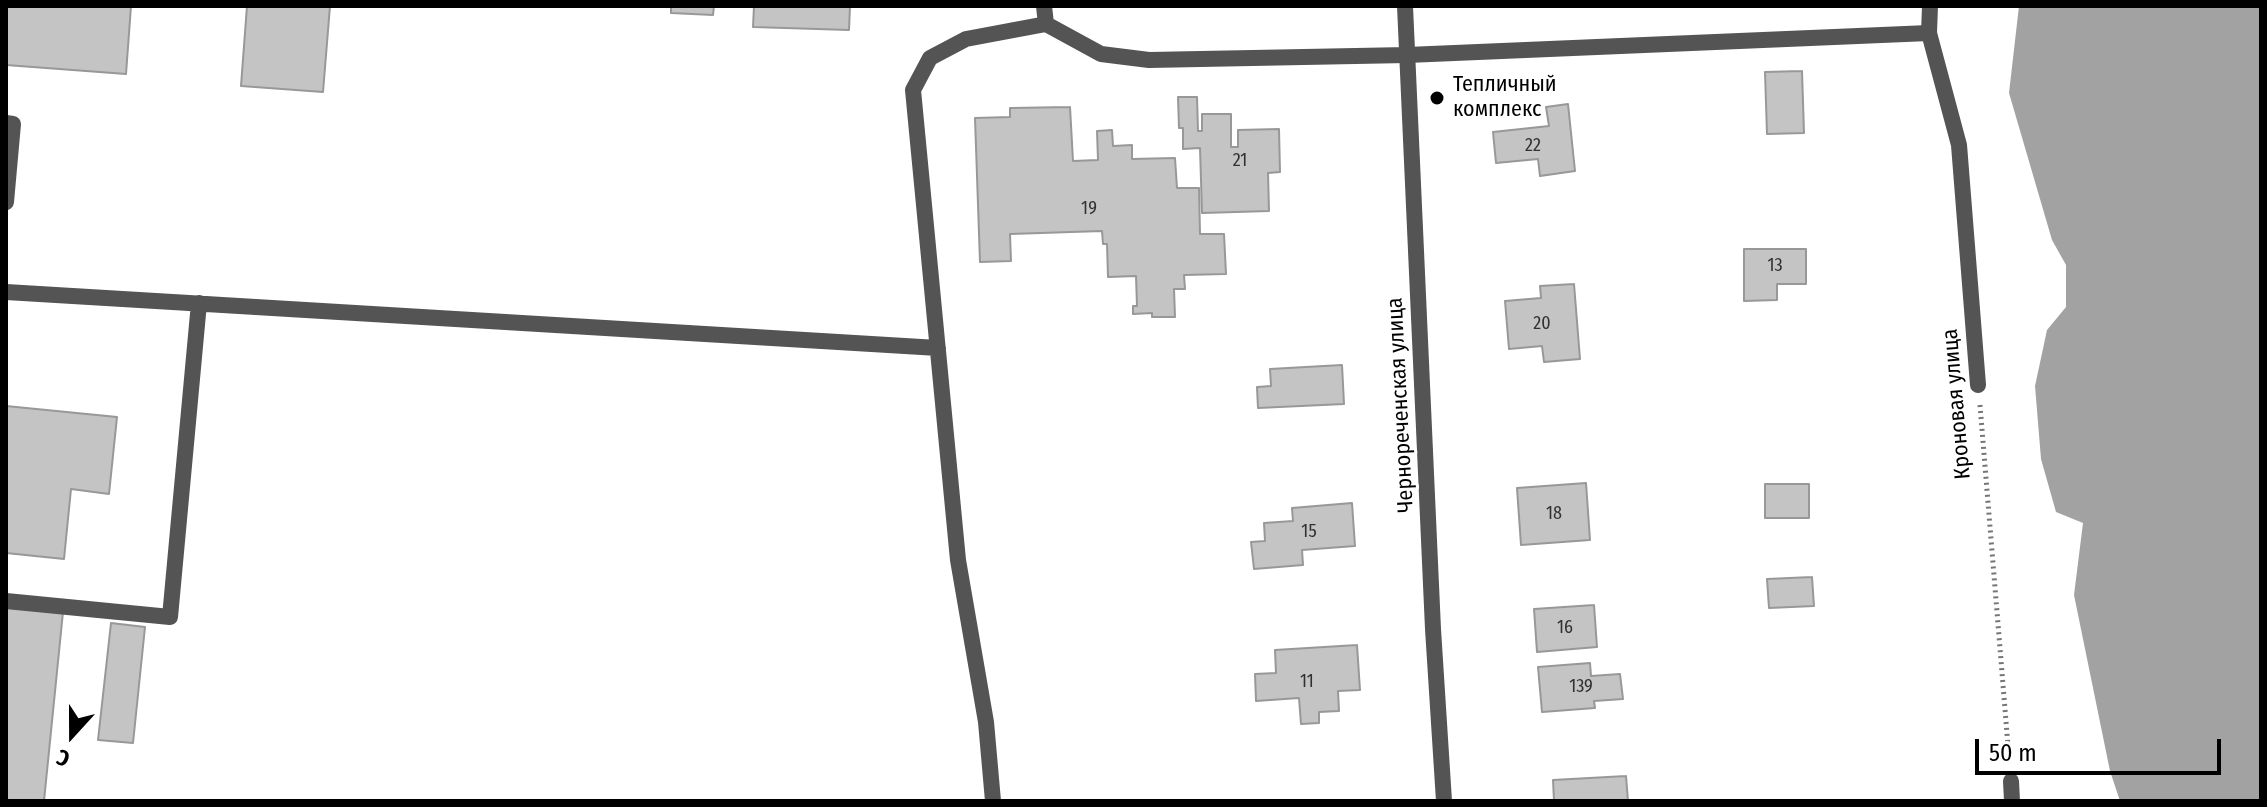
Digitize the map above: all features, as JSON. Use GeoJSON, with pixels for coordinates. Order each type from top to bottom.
{"type":"FeatureCollection","features":[{"type":"Feature","properties":{"kind":"street"},"geometry":{"type":"LineString","coordinates":[[1044,6],[1046,24]]}},
{"type":"Feature","properties":{"kind":"street","name":"Чернореченская улица"},"geometry":{"type":"LineString","coordinates":[[1405,6],[1433,629],[1444,801]]}},
{"type":"Feature","properties":{"kind":"street","name":"Кроновая улица"},"geometry":{"type":"LineString","coordinates":[[1930,6],[1929,33],[1959,145],[1978,385]]}},
{"type":"Feature","properties":{"kind":"street"},"geometry":{"type":"LineString","coordinates":[[993,801],[986,722],[958,560],[913,90],[930,58],[966,39],[1046,24],[1101,54],[1149,60],[1407,55],[1929,33]]}},
{"type":"Feature","properties":{"kind":"street"},"geometry":{"type":"LineString","coordinates":[[6,123],[13,124],[6,202]]}},
{"type":"Feature","properties":{"kind":"street"},"geometry":{"type":"LineString","coordinates":[[6,292],[938,348]]}},
{"type":"Feature","properties":{"kind":"street"},"geometry":{"type":"LineString","coordinates":[[6,601],[170,617],[199,303]]}},
{"type":"Feature","properties":{"kind":"street"},"geometry":{"type":"LineString","coordinates":[[2011,781],[2012,801]]}},
{"type":"Feature","properties":{"kind":"path","name":"Кроновая улица"},"geometry":{"type":"LineString","coordinates":[[1978,385],[2011,781]]}},
{"type":"Feature","properties":{"kind":"shaded area"},"geometry":{"type":"Polygon","coordinates":[[[2019,6],[2261,6],[2261,801],[2120,801],[2110,771],[2074,595],[2083,523],[2056,512],[2041,459],[2035,386],[2047,330],[2066,307],[2066,265],[2052,240],[2009,93],[2019,6]]]}},
{"type":"Feature","properties":{"kind":"building"},"geometry":{"type":"Polygon","coordinates":[[[6,6],[131,6],[126,74],[6,65],[6,6]]]}},
{"type":"Feature","properties":{"kind":"building"},"geometry":{"type":"Polygon","coordinates":[[[247,6],[330,6],[323,92],[241,86],[247,6]]]}},
{"type":"Feature","properties":{"kind":"building"},"geometry":{"type":"Polygon","coordinates":[[[671,6],[714,6],[713,15],[671,13],[671,6]]]}},
{"type":"Feature","properties":{"kind":"building"},"geometry":{"type":"Polygon","coordinates":[[[754,6],[850,6],[849,30],[753,27],[754,6]]]}},
{"type":"Feature","properties":{"kind":"building"},"geometry":{"type":"Polygon","coordinates":[[[1802,71],[1804,133],[1767,134],[1765,72],[1802,71]]]}},
{"type":"Feature","properties":{"kind":"building"},"geometry":{"type":"Polygon","coordinates":[[[1178,97],[1197,97],[1198,131],[1202,131],[1202,114],[1231,114],[1231,147],[1238,147],[1238,130],[1279,129],[1280,172],[1268,173],[1269,211],[1202,213],[1200,148],[1183,149],[1178,97]]]}},
{"type":"Feature","properties":{"kind":"building"},"geometry":{"type":"Polygon","coordinates":[[[1568,104],[1575,171],[1540,176],[1538,159],[1496,163],[1493,132],[1549,126],[1546,107],[1568,104]]]}},
{"type":"Feature","properties":{"kind":"building"},"geometry":{"type":"Polygon","coordinates":[[[1070,107],[1073,161],[1098,160],[1097,131],[1112,130],[1113,146],[1132,145],[1132,159],[1175,158],[1177,188],[1199,188],[1200,234],[1224,234],[1226,274],[1184,275],[1185,289],[1174,289],[1175,317],[1133,314],[1133,306],[1137,306],[1136,276],[1108,277],[1107,244],[1103,244],[1102,231],[1010,234],[1011,261],[980,262],[975,118],[1010,117],[1010,108],[1070,107]]]}},
{"type":"Feature","properties":{"kind":"building"},"geometry":{"type":"Polygon","coordinates":[[[1744,249],[1806,249],[1806,284],[1777,284],[1777,300],[1744,301],[1744,249]]]}},
{"type":"Feature","properties":{"kind":"building"},"geometry":{"type":"Polygon","coordinates":[[[1574,284],[1580,359],[1544,362],[1542,346],[1509,349],[1505,301],[1541,298],[1540,286],[1574,284]]]}},
{"type":"Feature","properties":{"kind":"building"},"geometry":{"type":"Polygon","coordinates":[[[1342,365],[1344,404],[1258,408],[1257,387],[1271,386],[1270,369],[1342,365]]]}},
{"type":"Feature","properties":{"kind":"building"},"geometry":{"type":"Polygon","coordinates":[[[6,406],[117,417],[109,494],[71,489],[64,559],[6,553],[6,406]]]}},
{"type":"Feature","properties":{"kind":"building"},"geometry":{"type":"Polygon","coordinates":[[[1586,483],[1590,540],[1521,545],[1517,488],[1586,483]]]}},
{"type":"Feature","properties":{"kind":"building"},"geometry":{"type":"Polygon","coordinates":[[[1765,484],[1809,484],[1809,518],[1765,518],[1765,484]]]}},
{"type":"Feature","properties":{"kind":"building"},"geometry":{"type":"Polygon","coordinates":[[[1352,503],[1355,546],[1302,550],[1303,565],[1254,569],[1251,542],[1265,541],[1264,523],[1293,521],[1292,508],[1352,503]]]}},
{"type":"Feature","properties":{"kind":"building"},"geometry":{"type":"Polygon","coordinates":[[[1812,577],[1814,606],[1769,608],[1767,579],[1812,577]]]}},
{"type":"Feature","properties":{"kind":"building"},"geometry":{"type":"Polygon","coordinates":[[[1594,605],[1597,647],[1537,652],[1534,609],[1594,605]]]}},
{"type":"Feature","properties":{"kind":"building"},"geometry":{"type":"Polygon","coordinates":[[[6,607],[63,612],[44,801],[6,801],[6,607]]]}},
{"type":"Feature","properties":{"kind":"building"},"geometry":{"type":"Polygon","coordinates":[[[111,623],[145,627],[133,743],[98,740],[111,623]]]}},
{"type":"Feature","properties":{"kind":"building"},"geometry":{"type":"Polygon","coordinates":[[[1357,645],[1360,690],[1338,691],[1339,711],[1319,712],[1319,723],[1301,724],[1299,698],[1256,701],[1255,674],[1276,673],[1275,650],[1357,645]]]}},
{"type":"Feature","properties":{"kind":"building"},"geometry":{"type":"Polygon","coordinates":[[[1590,663],[1591,676],[1620,674],[1623,699],[1594,701],[1595,708],[1542,712],[1538,667],[1590,663]]]}},
{"type":"Feature","properties":{"kind":"building"},"geometry":{"type":"Polygon","coordinates":[[[1626,776],[1628,801],[1554,801],[1553,780],[1626,776]]]}},
{"type":"Feature","properties":{"kind":"place","name":"Тепличный комплекс"},"geometry":{"type":"Point","coordinates":[1437,98]}}]}
